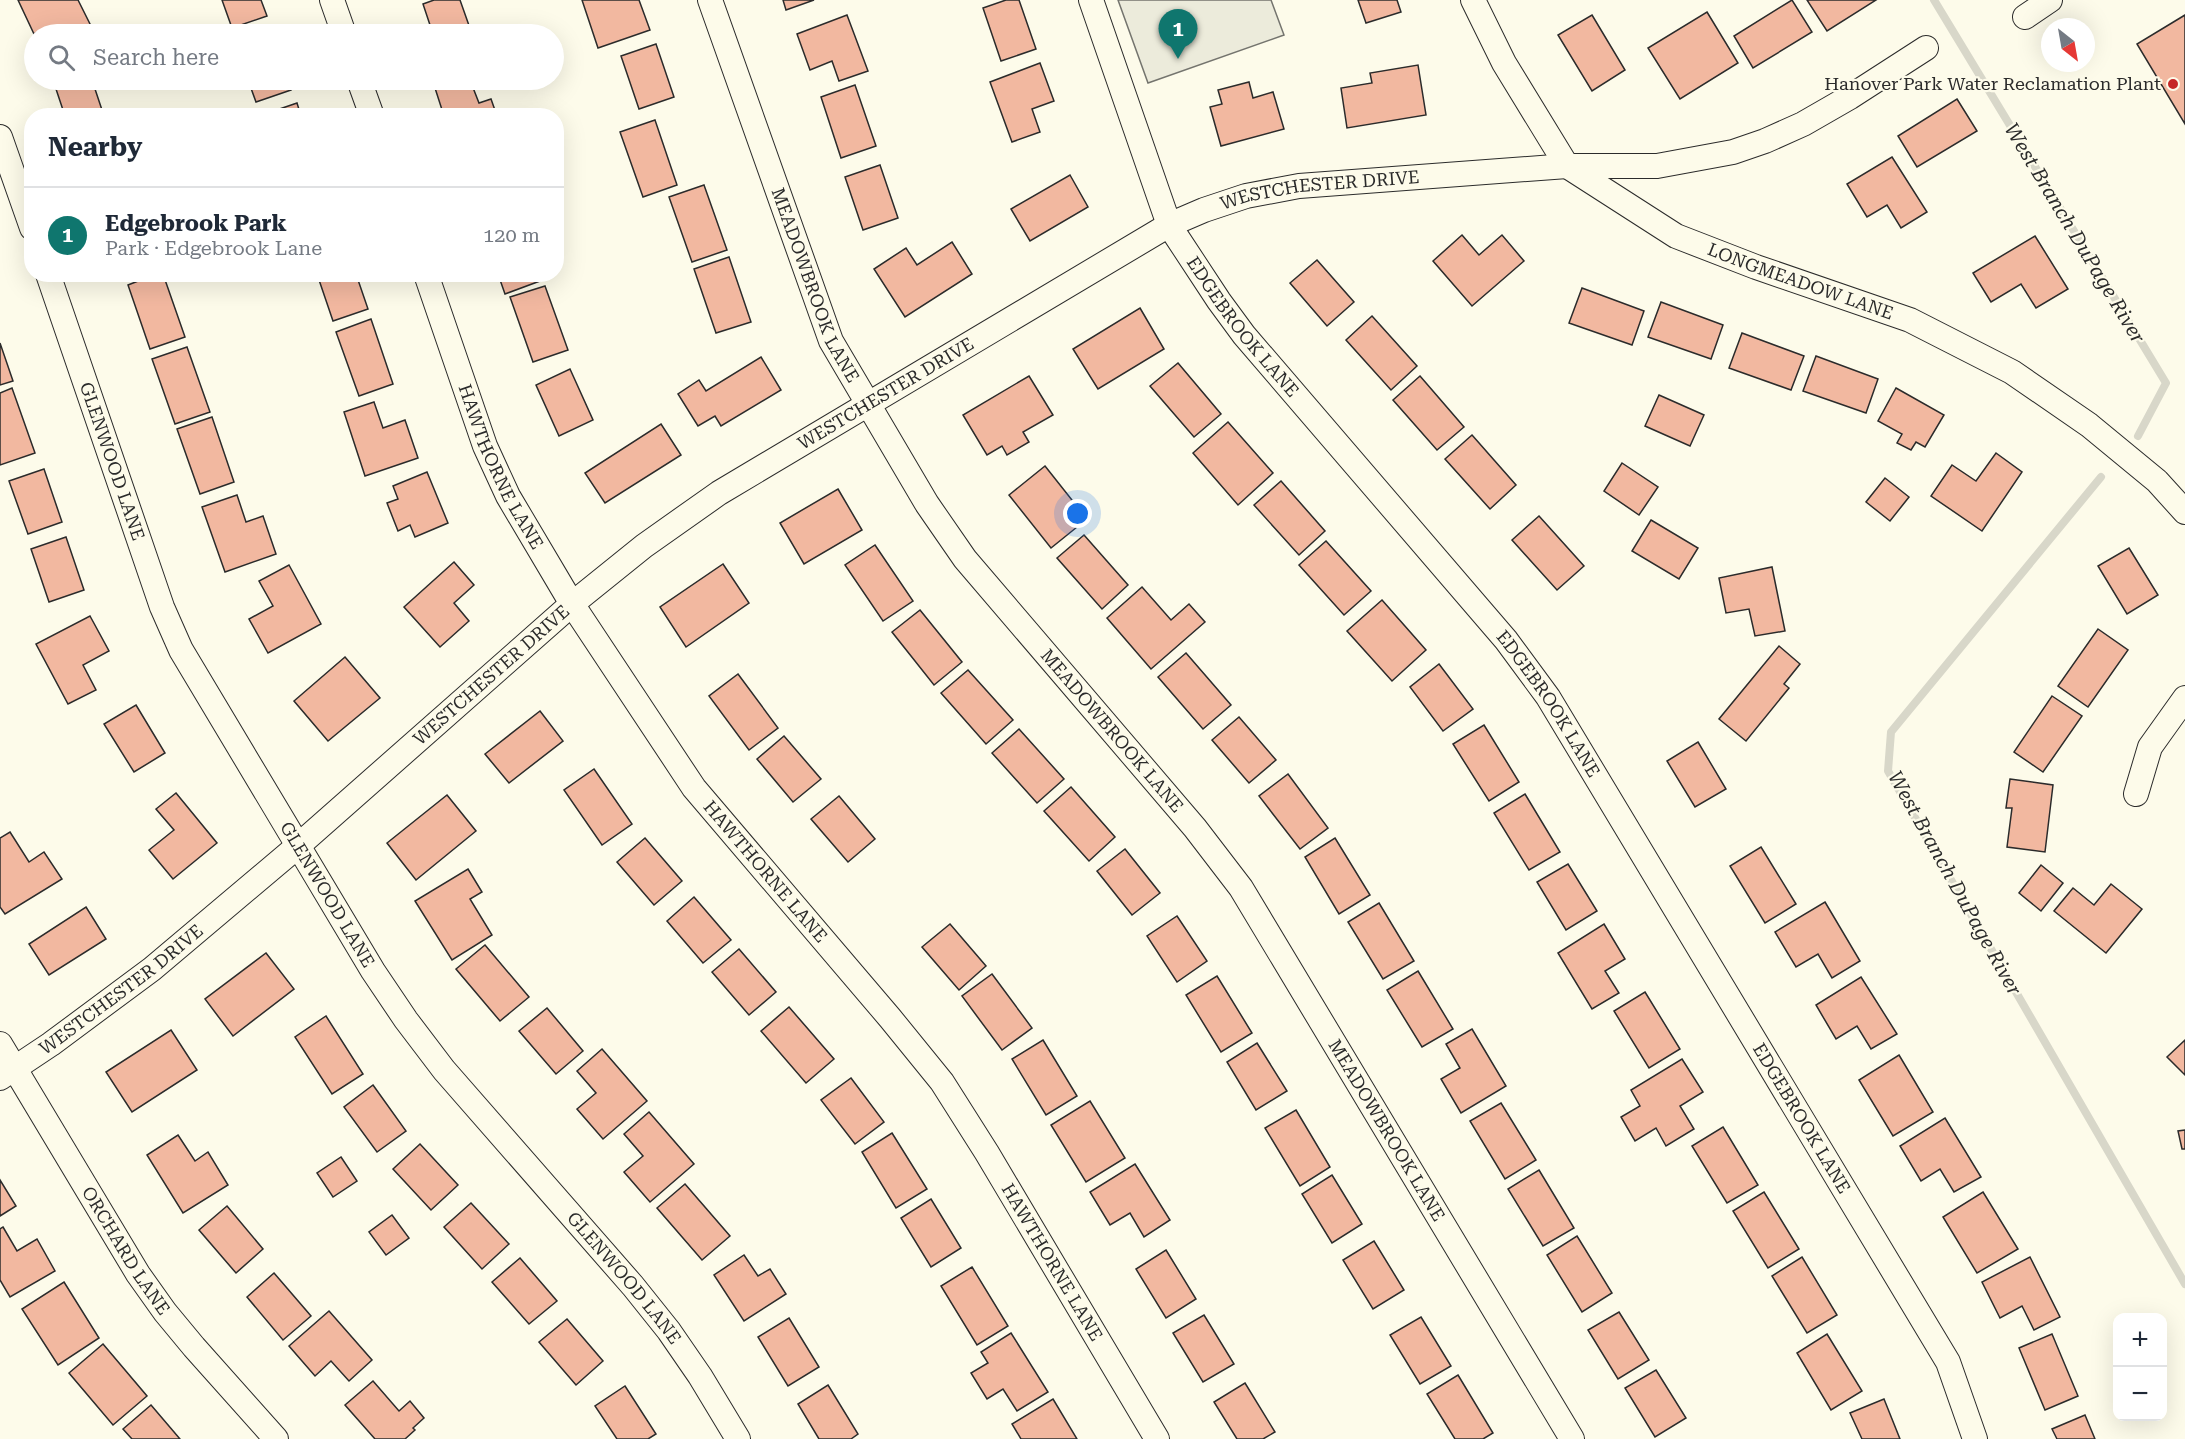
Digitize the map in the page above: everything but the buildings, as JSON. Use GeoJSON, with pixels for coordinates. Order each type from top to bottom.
{"type":"FeatureCollection","features":[{"type":"Feature","properties":{"kind":"street"},"geometry":{"type":"LineString","coordinates":[[332,0],[340,24]]}},
{"type":"Feature","properties":{"kind":"street","name":"MEADOWBROOK LANE"},"geometry":{"type":"LineString","coordinates":[[710,0],[831,340],[927,504],[965,559],[1196,828],[1240,888],[1572,1439]]}},
{"type":"Feature","properties":{"kind":"street","name":"EDGEBROOK LANE"},"geometry":{"type":"LineString","coordinates":[[1091,0],[1169,225],[1244,335],[1506,640],[1548,696],[1948,1362],[1975,1439]]}},
{"type":"Feature","properties":{"kind":"street","name":"LONGMEADOW LANE"},"geometry":{"type":"LineString","coordinates":[[1473,0],[1504,63],[1567,166],[1676,236],[1756,267],[1910,320],[2012,372],[2089,425],[2157,481],[2185,512]]}},
{"type":"Feature","properties":{"kind":"street"},"geometry":{"type":"LineString","coordinates":[[2025,16],[2050,0]]}},
{"type":"Feature","properties":{"kind":"street","name":"WESTCHESTER DRIVE"},"geometry":{"type":"LineString","coordinates":[[7,1073],[51,1044],[152,969],[299,845],[572,604],[644,546],[719,494],[1169,225],[1246,196],[1299,186],[1567,166],[1657,165],[1733,152],[1803,124],[1926,48]]}},
{"type":"Feature","properties":{"kind":"street"},"geometry":{"type":"LineString","coordinates":[[363,90],[369,108]]}},
{"type":"Feature","properties":{"kind":"street"},"geometry":{"type":"LineString","coordinates":[[0,137],[24,205]]}},
{"type":"Feature","properties":{"kind":"street","name":"GLENWOOD LANE"},"geometry":{"type":"LineString","coordinates":[[51,282],[162,607],[182,650],[373,971],[406,1020],[444,1070],[669,1331],[700,1376],[738,1439]]}},
{"type":"Feature","properties":{"kind":"street","name":"HAWTHORNE LANE"},"geometry":{"type":"LineString","coordinates":[[429,282],[485,446],[508,496],[572,604],[694,788],[942,1082],[987,1153],[1157,1439]]}},
{"type":"Feature","properties":{"kind":"street"},"geometry":{"type":"LineString","coordinates":[[2136,794],[2150,747],[2185,698]]}},
{"type":"Feature","properties":{"kind":"street","name":"ORCHARD LANE"},"geometry":{"type":"LineString","coordinates":[[0,1044],[7,1073],[138,1274],[194,1347],[276,1439]]}},
{"type":"Feature","properties":{"kind":"shaded area"},"geometry":{"type":"Polygon","coordinates":[[[1118,0],[1271,0],[1284,35],[1148,83],[1118,0]]]}},
{"type":"Feature","properties":{"kind":"waterway","name":"West Branch DuPage River"},"geometry":{"type":"LineString","coordinates":[[1934,0],[2166,383],[2138,436]]}},
{"type":"Feature","properties":{"kind":"waterway","name":"West Branch DuPage River"},"geometry":{"type":"LineString","coordinates":[[2101,477],[1891,732],[1888,771],[2185,1284]]}},
{"type":"Feature","properties":{"kind":"place","name":"Edgebrook Park"},"geometry":{"type":"Point","coordinates":[1178,59]}},
{"type":"Feature","properties":{"kind":"place","name":"Hanover Park Water Reclamation Plant"},"geometry":{"type":"Point","coordinates":[2173,84]}}]}
